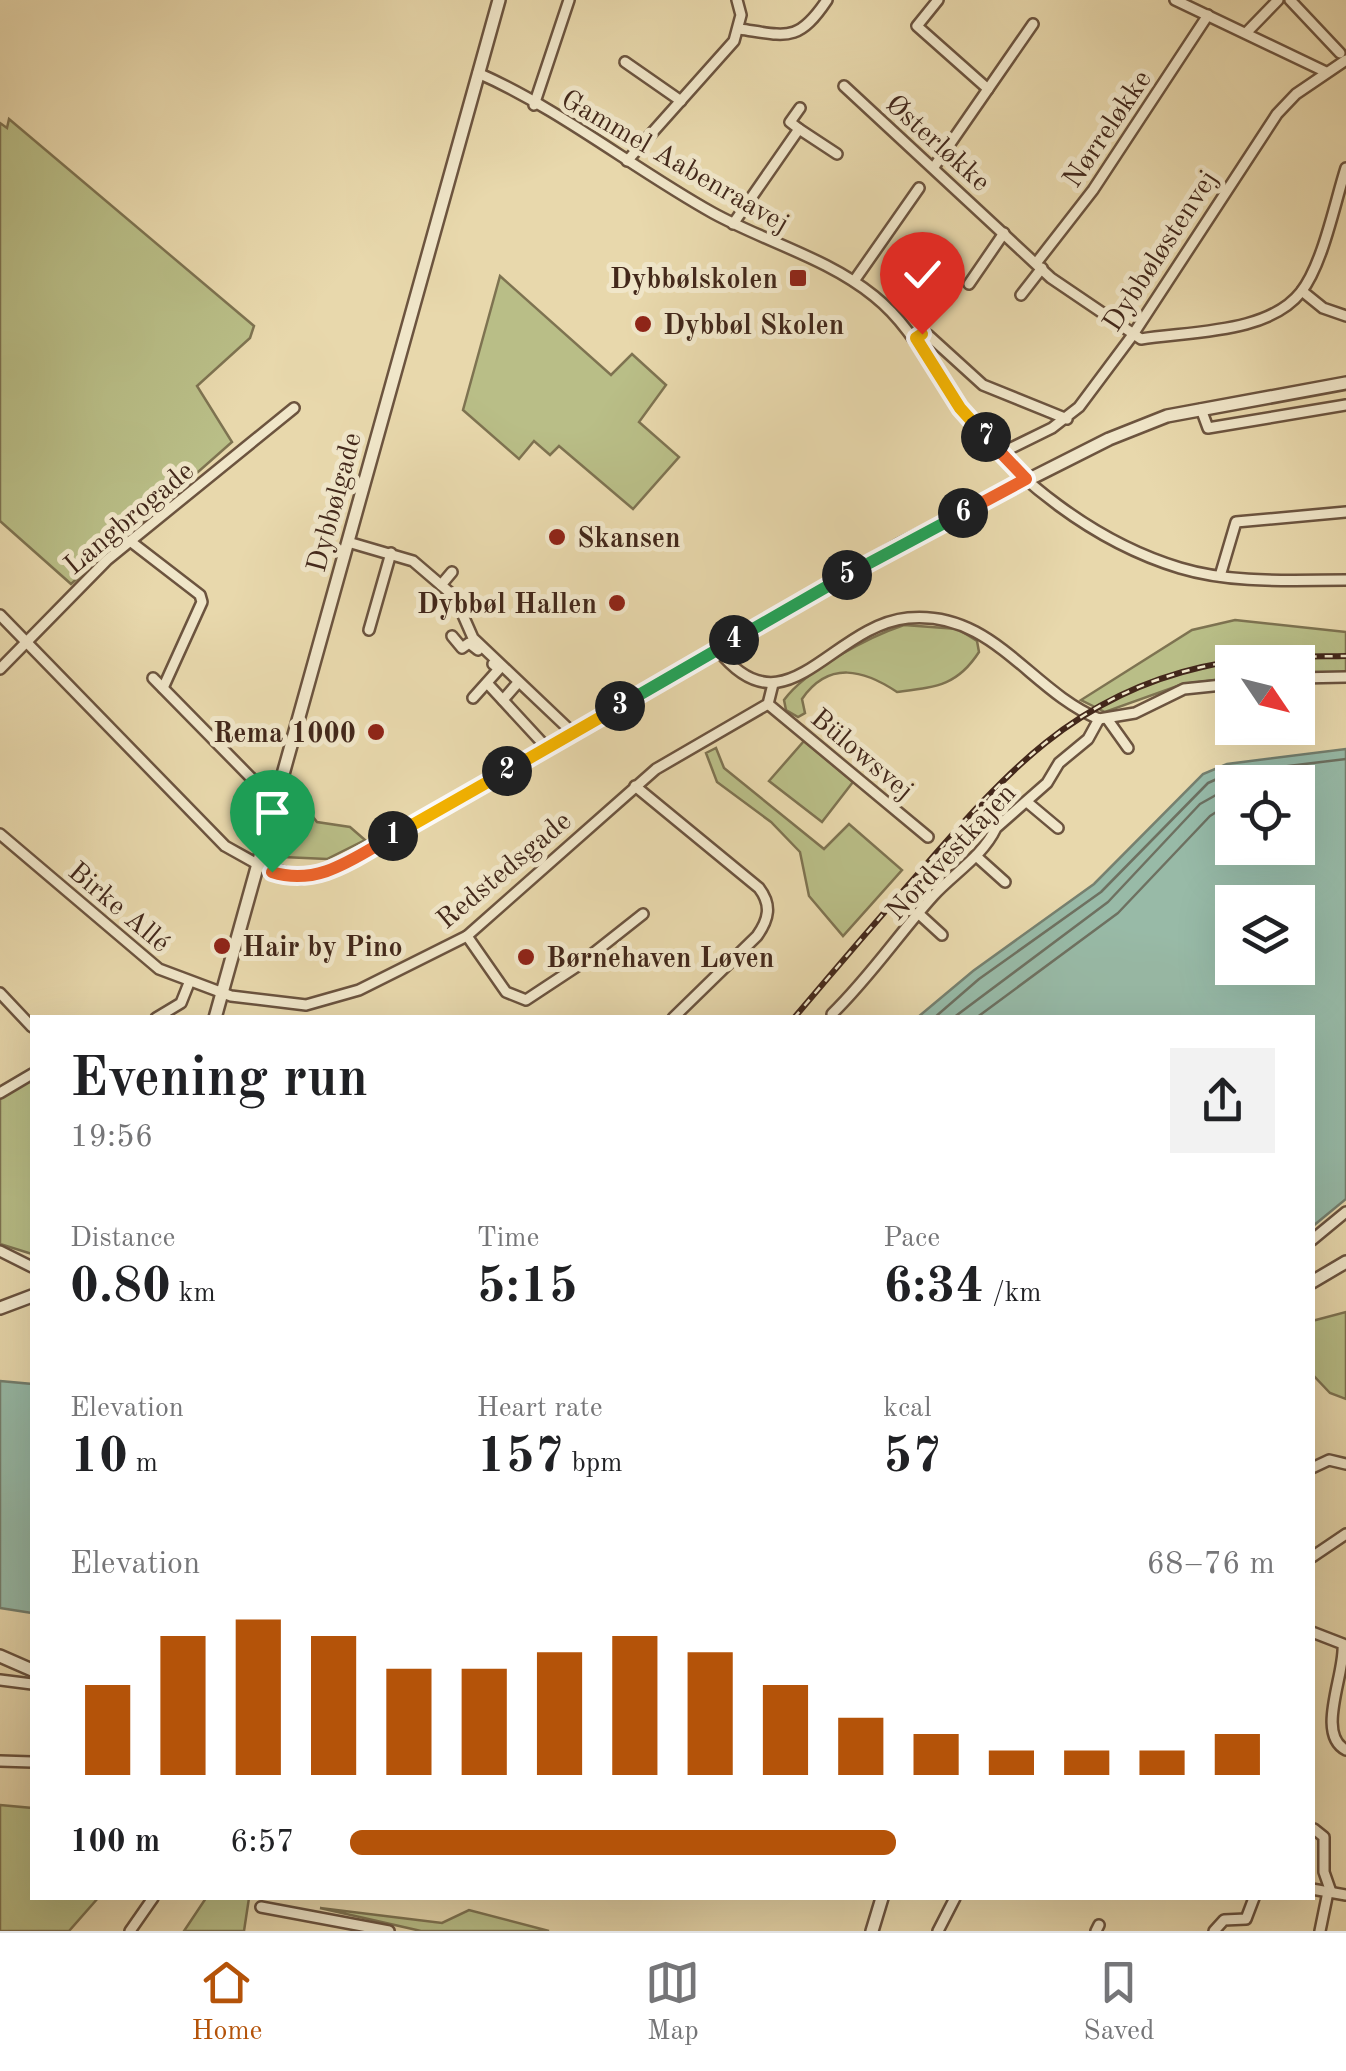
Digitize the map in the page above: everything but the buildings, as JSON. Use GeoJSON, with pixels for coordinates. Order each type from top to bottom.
{"type":"FeatureCollection","features":[{"type":"Feature","properties":{"kind":"street","name":"Dybbølgade"},"geometry":{"type":"LineString","coordinates":[[216,1015],[498,0]]}},
{"type":"Feature","properties":{"kind":"street"},"geometry":{"type":"LineString","coordinates":[[534,106],[569,0]]}},
{"type":"Feature","properties":{"kind":"street"},"geometry":{"type":"LineString","coordinates":[[627,161],[726,52],[740,29],[738,0]]}},
{"type":"Feature","properties":{"kind":"street"},"geometry":{"type":"LineString","coordinates":[[740,29],[786,36],[799,32],[826,0]]}},
{"type":"Feature","properties":{"kind":"street"},"geometry":{"type":"LineString","coordinates":[[938,0],[916,26],[988,89]]}},
{"type":"Feature","properties":{"kind":"street"},"geometry":{"type":"LineString","coordinates":[[1175,0],[1326,72]]}},
{"type":"Feature","properties":{"kind":"street"},"geometry":{"type":"LineString","coordinates":[[1290,0],[1343,57]]}},
{"type":"Feature","properties":{"kind":"street"},"geometry":{"type":"LineString","coordinates":[[1246,32],[1271,2]]}},
{"type":"Feature","properties":{"kind":"street","name":"Nørreløkke"},"geometry":{"type":"LineString","coordinates":[[1039,265],[1208,15]]}},
{"type":"Feature","properties":{"kind":"street"},"geometry":{"type":"LineString","coordinates":[[934,167],[1033,24]]}},
{"type":"Feature","properties":{"kind":"street","name":"Dybbøløstenvej"},"geometry":{"type":"LineString","coordinates":[[1001,452],[1067,419],[1132,336],[1259,137],[1296,94],[1343,57]]}},
{"type":"Feature","properties":{"kind":"street"},"geometry":{"type":"LineString","coordinates":[[625,62],[681,101]]}},
{"type":"Feature","properties":{"kind":"street","name":"Gammel Aabenraavej"},"geometry":{"type":"LineString","coordinates":[[478,72],[733,224],[854,282],[887,307],[916,338],[960,408],[1026,479],[1057,504],[1119,542],[1182,568],[1220,576],[1346,580]]}},
{"type":"Feature","properties":{"kind":"street","name":"Østerløkke"},"geometry":{"type":"LineString","coordinates":[[844,86],[1039,265],[1132,336]]}},
{"type":"Feature","properties":{"kind":"street"},"geometry":{"type":"LineString","coordinates":[[800,108],[790,122],[837,154]]}},
{"type":"Feature","properties":{"kind":"street"},"geometry":{"type":"LineString","coordinates":[[733,224],[799,129]]}},
{"type":"Feature","properties":{"kind":"street"},"geometry":{"type":"LineString","coordinates":[[1132,336],[1142,339],[1258,320],[1288,306],[1302,291],[1346,168]]}},
{"type":"Feature","properties":{"kind":"street"},"geometry":{"type":"LineString","coordinates":[[854,282],[919,188]]}},
{"type":"Feature","properties":{"kind":"street"},"geometry":{"type":"LineString","coordinates":[[969,284],[1004,233]]}},
{"type":"Feature","properties":{"kind":"street"},"geometry":{"type":"LineString","coordinates":[[1022,296],[1039,265]]}},
{"type":"Feature","properties":{"kind":"street"},"geometry":{"type":"LineString","coordinates":[[1302,291],[1324,308],[1346,316]]}},
{"type":"Feature","properties":{"kind":"street","name":"Gammel Aabenraavej"},"geometry":{"type":"LineString","coordinates":[[916,338],[928,335],[983,385],[1009,399],[1067,419]]}},
{"type":"Feature","properties":{"kind":"street"},"geometry":{"type":"LineString","coordinates":[[0,616],[28,640],[226,846],[259,866],[286,876],[322,874],[899,545],[1026,479],[1142,424],[1346,382]]}},
{"type":"Feature","properties":{"kind":"street"},"geometry":{"type":"LineString","coordinates":[[1201,409],[1208,428],[1346,405]]}},
{"type":"Feature","properties":{"kind":"street","name":"Langbrogade"},"geometry":{"type":"LineString","coordinates":[[0,669],[130,541],[294,408]]}},
{"type":"Feature","properties":{"kind":"street"},"geometry":{"type":"LineString","coordinates":[[1220,576],[1236,522],[1346,512]]}},
{"type":"Feature","properties":{"kind":"street"},"geometry":{"type":"LineString","coordinates":[[130,541],[200,595],[202,602],[163,688]]}},
{"type":"Feature","properties":{"kind":"street"},"geometry":{"type":"LineString","coordinates":[[348,542],[413,561],[455,597],[473,638],[573,733]]}},
{"type":"Feature","properties":{"kind":"street"},"geometry":{"type":"LineString","coordinates":[[369,630],[391,553]]}},
{"type":"Feature","properties":{"kind":"street"},"geometry":{"type":"LineString","coordinates":[[441,585],[452,572]]}},
{"type":"Feature","properties":{"kind":"street"},"geometry":{"type":"LineString","coordinates":[[718,650],[732,669],[752,681],[773,684],[806,672],[846,640],[874,626],[935,618],[966,625],[1103,720],[1128,748]]}},
{"type":"Feature","properties":{"kind":"street"},"geometry":{"type":"LineString","coordinates":[[452,636],[462,648],[469,643],[499,670],[473,698]]}},
{"type":"Feature","properties":{"kind":"street"},"geometry":{"type":"LineString","coordinates":[[1315,678],[1346,677]]}},
{"type":"Feature","properties":{"kind":"street"},"geometry":{"type":"LineString","coordinates":[[153,678],[262,788],[276,796]]}},
{"type":"Feature","properties":{"kind":"street"},"geometry":{"type":"LineString","coordinates":[[486,684],[547,748]]}},
{"type":"Feature","properties":{"kind":"street"},"geometry":{"type":"LineString","coordinates":[[768,704],[773,684]]}},
{"type":"Feature","properties":{"kind":"street"},"geometry":{"type":"LineString","coordinates":[[503,700],[516,685]]}},
{"type":"Feature","properties":{"kind":"street"},"geometry":{"type":"LineString","coordinates":[[1103,720],[1184,689],[1215,686]]}},
{"type":"Feature","properties":{"kind":"street","name":"Redstedsgade"},"geometry":{"type":"LineString","coordinates":[[222,994],[274,1004],[306,1005],[359,990],[467,936],[635,786],[768,704]]}},
{"type":"Feature","properties":{"kind":"street","name":"Bülowsvej"},"geometry":{"type":"LineString","coordinates":[[768,704],[928,838]]}},
{"type":"Feature","properties":{"kind":"street","name":"Nordvestkajen"},"geometry":{"type":"LineString","coordinates":[[832,1014],[868,979],[918,913],[976,856],[996,828],[1048,783],[1059,764],[1103,720]]}},
{"type":"Feature","properties":{"kind":"street"},"geometry":{"type":"LineString","coordinates":[[635,786],[759,888],[768,905],[765,925],[757,936],[676,1015]]}},
{"type":"Feature","properties":{"kind":"street"},"geometry":{"type":"LineString","coordinates":[[1027,802],[1058,828]]}},
{"type":"Feature","properties":{"kind":"street","name":"Birke Allé"},"geometry":{"type":"LineString","coordinates":[[0,834],[144,959],[189,983],[222,994]]}},
{"type":"Feature","properties":{"kind":"street"},"geometry":{"type":"LineString","coordinates":[[976,856],[1005,882]]}},
{"type":"Feature","properties":{"kind":"street"},"geometry":{"type":"LineString","coordinates":[[918,913],[942,935]]}},
{"type":"Feature","properties":{"kind":"street"},"geometry":{"type":"LineString","coordinates":[[467,936],[506,992],[526,1000],[576,968],[643,914]]}},
{"type":"Feature","properties":{"kind":"street"},"geometry":{"type":"LineString","coordinates":[[161,1015],[181,1003],[189,983]]}},
{"type":"Feature","properties":{"kind":"street"},"geometry":{"type":"LineString","coordinates":[[0,992],[30,1026]]}},
{"type":"Feature","properties":{"kind":"street"},"geometry":{"type":"LineString","coordinates":[[306,1005],[309,1015]]}},
{"type":"Feature","properties":{"kind":"street"},"geometry":{"type":"LineString","coordinates":[[0,1094],[30,1075]]}},
{"type":"Feature","properties":{"kind":"street"},"geometry":{"type":"LineString","coordinates":[[1315,1238],[1346,1212]]}},
{"type":"Feature","properties":{"kind":"street"},"geometry":{"type":"LineString","coordinates":[[0,1251],[30,1266]]}},
{"type":"Feature","properties":{"kind":"street"},"geometry":{"type":"LineString","coordinates":[[1315,1280],[1346,1262]]}},
{"type":"Feature","properties":{"kind":"street"},"geometry":{"type":"LineString","coordinates":[[0,1308],[30,1297]]}},
{"type":"Feature","properties":{"kind":"street"},"geometry":{"type":"LineString","coordinates":[[1315,1467],[1329,1460],[1346,1464]]}},
{"type":"Feature","properties":{"kind":"street"},"geometry":{"type":"LineString","coordinates":[[1315,1555],[1346,1534]]}},
{"type":"Feature","properties":{"kind":"street"},"geometry":{"type":"LineString","coordinates":[[1315,1633],[1345,1642],[1331,1730],[1337,1744],[1346,1750]]}},
{"type":"Feature","properties":{"kind":"street"},"geometry":{"type":"LineString","coordinates":[[0,1656],[30,1669]]}},
{"type":"Feature","properties":{"kind":"street"},"geometry":{"type":"LineString","coordinates":[[0,1680],[30,1684]]}},
{"type":"Feature","properties":{"kind":"street"},"geometry":{"type":"LineString","coordinates":[[0,1760],[30,1762]]}},
{"type":"Feature","properties":{"kind":"street"},"geometry":{"type":"LineString","coordinates":[[1315,1830],[1324,1837],[1324,1872],[1329,1892],[1320,1931]]}},
{"type":"Feature","properties":{"kind":"street"},"geometry":{"type":"LineString","coordinates":[[1315,1890],[1346,1895]]}},
{"type":"Feature","properties":{"kind":"street"},"geometry":{"type":"LineString","coordinates":[[130,1931],[152,1900]]}},
{"type":"Feature","properties":{"kind":"street"},"geometry":{"type":"LineString","coordinates":[[872,1931],[881,1900]]}},
{"type":"Feature","properties":{"kind":"street"},"geometry":{"type":"LineString","coordinates":[[938,1931],[954,1900]]}},
{"type":"Feature","properties":{"kind":"street"},"geometry":{"type":"LineString","coordinates":[[1214,1931],[1224,1920],[1246,1919],[1253,1900]]}},
{"type":"Feature","properties":{"kind":"street"},"geometry":{"type":"LineString","coordinates":[[261,1907],[388,1931]]}},
{"type":"Feature","properties":{"kind":"green space"},"geometry":{"type":"Polygon","coordinates":[[[9,119],[254,326],[250,338],[197,386],[232,442],[71,584],[0,521],[0,123],[7,128],[9,119]]]}},
{"type":"Feature","properties":{"kind":"green space"},"geometry":{"type":"Polygon","coordinates":[[[500,276],[611,375],[632,354],[666,385],[639,422],[679,457],[633,509],[559,446],[550,455],[534,441],[519,459],[463,410],[500,276]]]}},
{"type":"Feature","properties":{"kind":"green space"},"geometry":{"type":"Polygon","coordinates":[[[1235,620],[1346,632],[1346,674],[1315,673],[1315,645],[1215,645],[1215,680],[1183,684],[1105,712],[1081,700],[1192,630],[1235,620]]]}},
{"type":"Feature","properties":{"kind":"green space"},"geometry":{"type":"Polygon","coordinates":[[[904,625],[958,629],[977,641],[979,652],[962,672],[944,683],[897,692],[860,674],[835,674],[812,687],[802,699],[805,713],[798,717],[786,710],[784,700],[822,666],[904,625]]]}},
{"type":"Feature","properties":{"kind":"green space"},"geometry":{"type":"Polygon","coordinates":[[[804,741],[853,782],[822,822],[769,781],[804,741]]]}},
{"type":"Feature","properties":{"kind":"green space"},"geometry":{"type":"Polygon","coordinates":[[[716,748],[724,768],[824,849],[849,824],[902,870],[843,936],[809,896],[800,852],[771,822],[717,782],[706,753],[716,748]]]}},
{"type":"Feature","properties":{"kind":"green space"},"geometry":{"type":"Polygon","coordinates":[[[289,797],[303,804],[317,822],[350,827],[365,840],[327,859],[283,857],[279,846],[289,797]]]}},
{"type":"Feature","properties":{"kind":"green space"},"geometry":{"type":"Polygon","coordinates":[[[30,1081],[30,1253],[0,1244],[0,1098],[30,1081]]]}},
{"type":"Feature","properties":{"kind":"green space"},"geometry":{"type":"Polygon","coordinates":[[[1346,1312],[1346,1399],[1330,1393],[1315,1377],[1315,1320],[1346,1312]]]}},
{"type":"Feature","properties":{"kind":"green space"},"geometry":{"type":"Polygon","coordinates":[[[0,1805],[30,1808],[30,1900],[96,1900],[69,1931],[0,1931],[0,1805]]]}},
{"type":"Feature","properties":{"kind":"green space"},"geometry":{"type":"Polygon","coordinates":[[[205,1900],[249,1900],[244,1931],[184,1931],[205,1900]]]}},
{"type":"Feature","properties":{"kind":"green space"},"geometry":{"type":"Polygon","coordinates":[[[320,1908],[442,1923],[469,1910],[549,1931],[421,1931],[320,1908]]]}},
{"type":"Feature","properties":{"kind":"water"},"geometry":{"type":"Polygon","coordinates":[[[1346,749],[1346,1199],[1315,1224],[1315,1015],[920,1015],[973,971],[1094,884],[1203,774],[1215,769],[1215,865],[1315,865],[1315,765],[1225,765],[1346,749]]]}},
{"type":"Feature","properties":{"kind":"water"},"geometry":{"type":"Polygon","coordinates":[[[0,1381],[30,1384],[30,1613],[0,1608],[0,1381]]]}},
{"type":"Feature","properties":{"kind":"railway"},"geometry":{"type":"LineString","coordinates":[[797,1015],[984,800],[1014,770],[1079,718],[1116,697],[1202,667],[1256,659],[1346,656]]}},
{"type":"Feature","properties":{"kind":"place","name":"Dybbølskolen"},"geometry":{"type":"Point","coordinates":[798,278]}},
{"type":"Feature","properties":{"kind":"place","name":"Dybbøl Skolen"},"geometry":{"type":"Point","coordinates":[643,324]}},
{"type":"Feature","properties":{"kind":"place","name":"Skansen"},"geometry":{"type":"Point","coordinates":[557,537]}},
{"type":"Feature","properties":{"kind":"place","name":"Dybbøl Hallen"},"geometry":{"type":"Point","coordinates":[617,603]}},
{"type":"Feature","properties":{"kind":"place","name":"Rema 1000"},"geometry":{"type":"Point","coordinates":[376,732]}},
{"type":"Feature","properties":{"kind":"place","name":"Hair by Pino"},"geometry":{"type":"Point","coordinates":[222,946]}},
{"type":"Feature","properties":{"kind":"place","name":"Børnehaven Løven"},"geometry":{"type":"Point","coordinates":[526,957]}},
{"type":"Feature","properties":{"kind":"route"},"geometry":{"type":"LineString","coordinates":[[272,872],[309,878],[336,868],[899,545],[1026,479],[960,408],[916,338],[922,334]]}}]}
